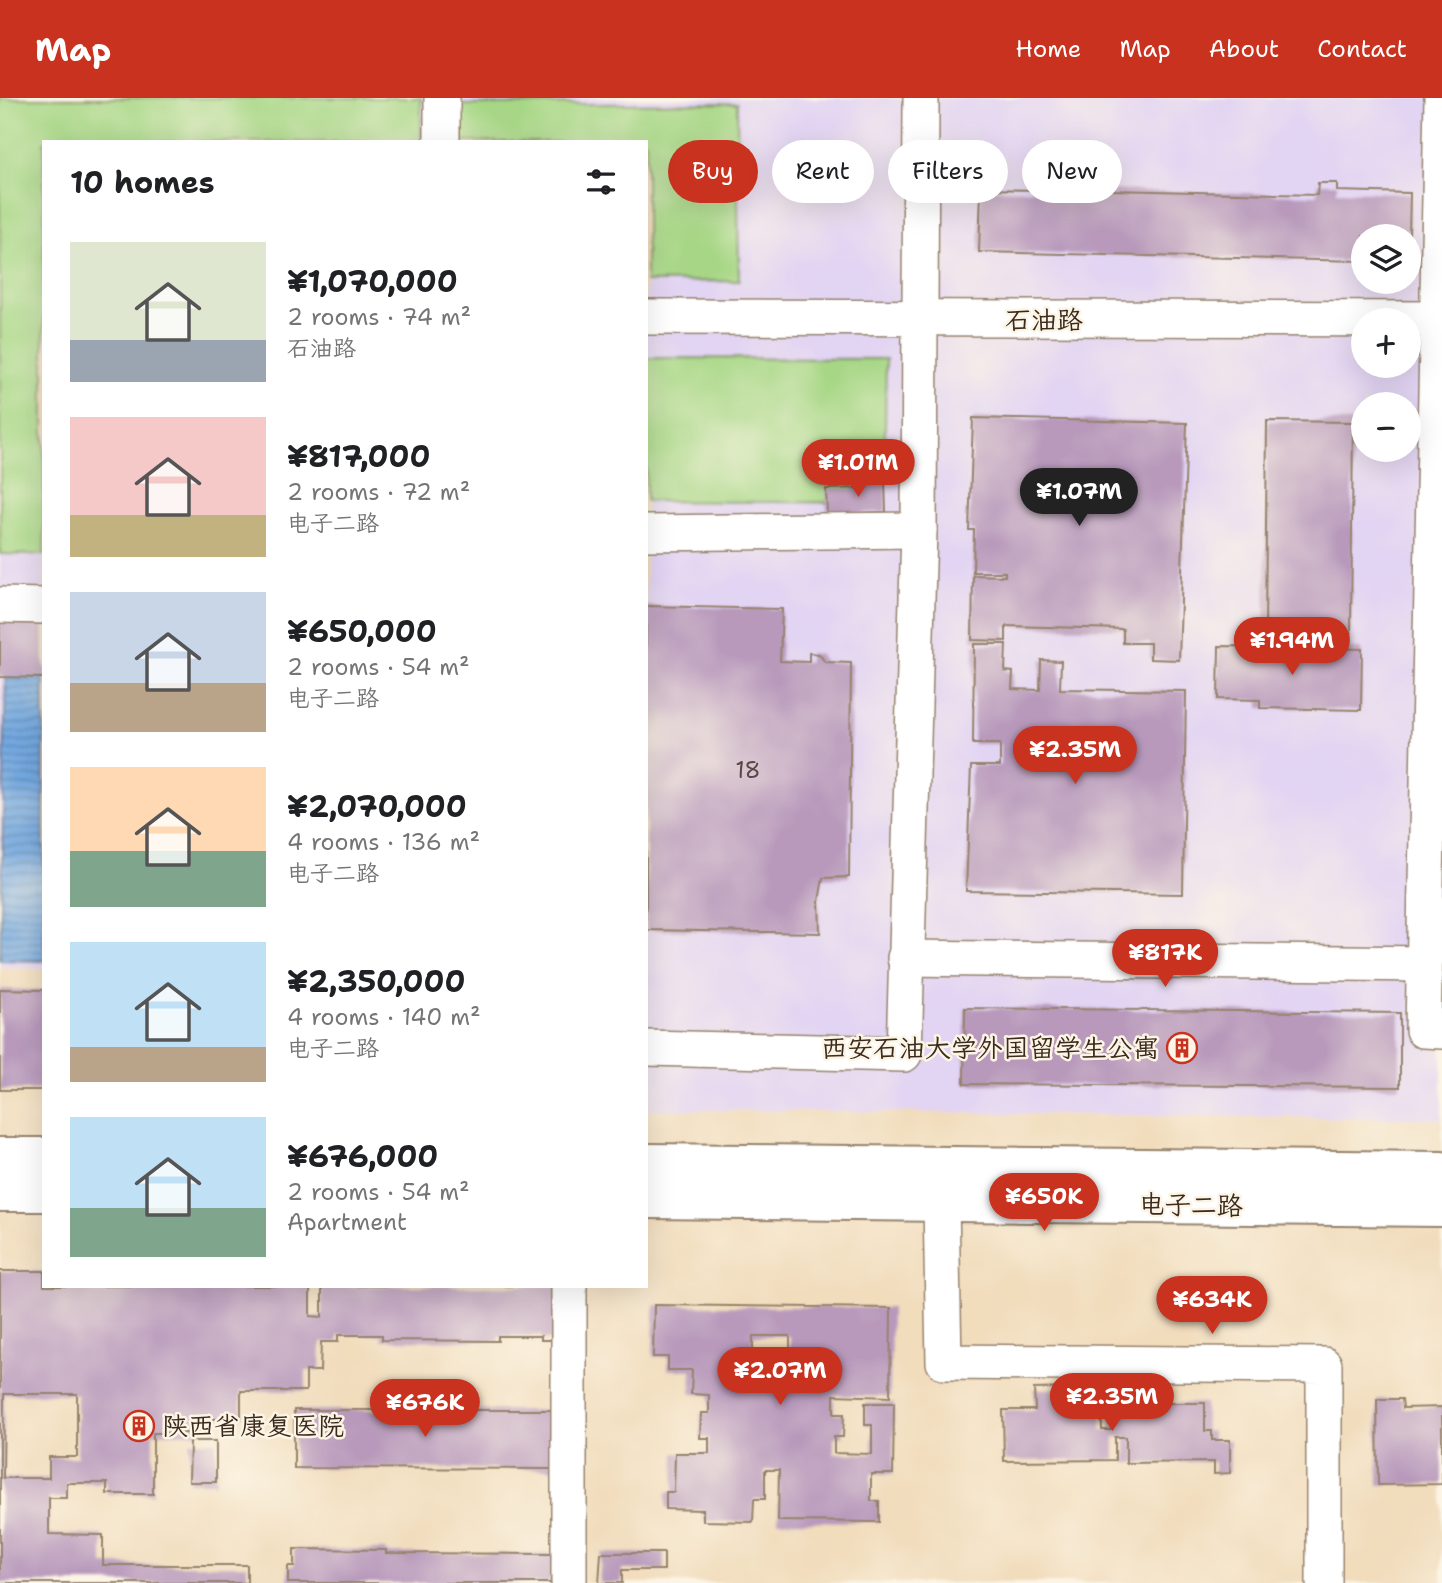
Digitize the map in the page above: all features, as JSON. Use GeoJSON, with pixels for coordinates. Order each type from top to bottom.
{"type":"FeatureCollection","features":[{"type":"Feature","properties":{"kind":"main road"},"geometry":{"type":"LineString","coordinates":[[0,1157],[42,1157]]}},
{"type":"Feature","properties":{"kind":"main road","name":"电子二路"},"geometry":{"type":"LineString","coordinates":[[648,1163],[1442,1171]]}},
{"type":"Feature","properties":{"kind":"main road"},"geometry":{"type":"LineString","coordinates":[[0,1192],[42,1192]]}},
{"type":"Feature","properties":{"kind":"main road","name":"电子二路"},"geometry":{"type":"LineString","coordinates":[[648,1199],[1442,1207]]}},
{"type":"Feature","properties":{"kind":"street"},"geometry":{"type":"LineString","coordinates":[[442,98],[442,140]]}},
{"type":"Feature","properties":{"kind":"street"},"geometry":{"type":"LineString","coordinates":[[648,1048],[904,1054],[919,530],[921,98]]}},
{"type":"Feature","properties":{"kind":"street"},"geometry":{"type":"LineString","coordinates":[[1441,98],[1441,319],[1423,1030],[1442,1031]]}},
{"type":"Feature","properties":{"kind":"street","name":"石油路"},"geometry":{"type":"LineString","coordinates":[[648,317],[918,320],[1441,319]]}},
{"type":"Feature","properties":{"kind":"street"},"geometry":{"type":"LineString","coordinates":[[648,533],[919,530]]}},
{"type":"Feature","properties":{"kind":"street"},"geometry":{"type":"LineString","coordinates":[[0,605],[42,606]]}},
{"type":"Feature","properties":{"kind":"street"},"geometry":{"type":"LineString","coordinates":[[905,958],[1425,964]]}},
{"type":"Feature","properties":{"kind":"street"},"geometry":{"type":"LineString","coordinates":[[941,1202],[944,1362],[1324,1365],[1324,1583]]}},
{"type":"Feature","properties":{"kind":"street"},"geometry":{"type":"LineString","coordinates":[[569,1288],[569,1583]]}},
{"type":"Feature","properties":{"kind":"shaded area"},"geometry":{"type":"Polygon","coordinates":[[[0,98],[1442,98],[1442,1119],[648,1109],[648,140],[42,140],[42,969],[0,967],[0,98]]]}},
{"type":"Feature","properties":{"kind":"green space"},"geometry":{"type":"Polygon","coordinates":[[[0,98],[421,98],[421,140],[42,140],[42,555],[0,554],[0,98]]]}},
{"type":"Feature","properties":{"kind":"green space"},"geometry":{"type":"Polygon","coordinates":[[[737,103],[737,140],[668,140],[668,203],[738,203],[739,281],[648,282],[648,140],[457,140],[457,105],[737,103]]]}},
{"type":"Feature","properties":{"kind":"green space"},"geometry":{"type":"Polygon","coordinates":[[[648,358],[886,359],[884,503],[648,501],[648,358]]]}},
{"type":"Feature","properties":{"kind":"water"},"geometry":{"type":"Polygon","coordinates":[[[6,665],[42,666],[42,961],[0,960],[6,665]]]}},
{"type":"Feature","properties":{"kind":"building"},"geometry":{"type":"Polygon","coordinates":[[[1318,183],[1337,183],[1337,191],[1410,193],[1409,224],[1351,224],[1351,261],[979,252],[981,203],[1008,203],[1008,189],[1022,190],[1022,203],[1122,203],[1122,190],[1317,195],[1318,183]]]}},
{"type":"Feature","properties":{"kind":"building"},"geometry":{"type":"Polygon","coordinates":[[[973,418],[1187,423],[1179,660],[1150,659],[1150,643],[1123,643],[1123,629],[1006,626],[1006,641],[972,640],[973,575],[1005,576],[1005,572],[973,572],[974,530],[969,530],[973,418]]]}},
{"type":"Feature","properties":{"kind":"building"},"geometry":{"type":"Polygon","coordinates":[[[1267,421],[1351,422],[1351,633],[1265,632],[1267,421]]]}},
{"type":"Feature","properties":{"kind":"building"},"geometry":{"type":"Polygon","coordinates":[[[862,481],[885,481],[886,512],[827,514],[826,489],[862,488],[862,481]]]}},
{"type":"Feature","properties":{"kind":"building"},"geometry":{"type":"Polygon","coordinates":[[[648,606],[782,609],[780,661],[809,662],[809,653],[819,654],[825,662],[851,663],[849,877],[823,878],[819,901],[820,933],[648,930],[648,606]]]}},
{"type":"Feature","properties":{"kind":"building"},"geometry":{"type":"Polygon","coordinates":[[[0,621],[42,621],[42,678],[0,677],[0,621]]]}},
{"type":"Feature","properties":{"kind":"building"},"geometry":{"type":"Polygon","coordinates":[[[974,644],[1006,644],[1005,671],[1013,672],[1012,689],[1040,690],[1041,660],[1061,661],[1060,689],[1186,691],[1183,894],[966,891],[971,766],[1000,766],[1000,744],[973,744],[974,644]]]}},
{"type":"Feature","properties":{"kind":"building"},"geometry":{"type":"Polygon","coordinates":[[[1219,646],[1362,649],[1361,710],[1260,708],[1260,700],[1218,699],[1219,646]]]}},
{"type":"Feature","properties":{"kind":"building"},"geometry":{"type":"Polygon","coordinates":[[[0,989],[42,990],[42,1090],[0,1090],[0,989]]]}},
{"type":"Feature","properties":{"kind":"building","name":"西安石油大学外国留学生公寓"},"geometry":{"type":"Polygon","coordinates":[[[965,1008],[1400,1013],[1400,1087],[964,1084],[965,1008]]]}},
{"type":"Feature","properties":{"kind":"building","name":"陕西省康复医院"},"geometry":{"type":"Polygon","coordinates":[[[0,1271],[42,1271],[42,1288],[310,1288],[310,1316],[322,1317],[322,1288],[561,1288],[561,1340],[541,1340],[541,1336],[498,1336],[498,1341],[382,1340],[382,1335],[338,1335],[338,1342],[321,1342],[320,1371],[306,1371],[306,1391],[241,1391],[241,1419],[200,1419],[200,1433],[153,1433],[153,1494],[107,1494],[107,1483],[67,1483],[67,1498],[49,1498],[49,1534],[103,1535],[103,1565],[247,1565],[247,1583],[0,1583],[0,1271]],[[4,1394],[3,1478],[49,1478],[49,1457],[77,1457],[77,1394],[4,1394]]]}},
{"type":"Feature","properties":{"kind":"building"},"geometry":{"type":"Polygon","coordinates":[[[654,1305],[891,1308],[890,1397],[834,1395],[834,1414],[844,1414],[843,1437],[834,1437],[834,1453],[872,1454],[872,1425],[865,1425],[865,1403],[894,1403],[893,1474],[871,1474],[871,1501],[879,1501],[879,1522],[778,1521],[779,1470],[765,1470],[765,1499],[754,1499],[753,1522],[703,1521],[703,1510],[666,1509],[666,1492],[674,1492],[675,1453],[709,1453],[709,1438],[700,1438],[701,1413],[709,1413],[709,1395],[691,1394],[692,1370],[668,1370],[668,1357],[653,1357],[654,1305]],[[753,1336],[753,1352],[764,1352],[764,1376],[778,1377],[778,1352],[790,1352],[790,1336],[753,1336]]]}},
{"type":"Feature","properties":{"kind":"building"},"geometry":{"type":"Polygon","coordinates":[[[1071,1388],[1071,1411],[1101,1411],[1102,1430],[1111,1430],[1111,1404],[1144,1404],[1144,1397],[1166,1397],[1166,1403],[1205,1403],[1205,1431],[1212,1431],[1212,1440],[1230,1440],[1230,1473],[1214,1474],[1214,1462],[1126,1463],[1126,1437],[1115,1437],[1115,1460],[1004,1461],[1003,1410],[1035,1410],[1034,1389],[1071,1388]]]}},
{"type":"Feature","properties":{"kind":"building"},"geometry":{"type":"Polygon","coordinates":[[[1377,1399],[1402,1399],[1403,1408],[1442,1407],[1442,1484],[1378,1485],[1377,1399]]]}},
{"type":"Feature","properties":{"kind":"building"},"geometry":{"type":"Polygon","coordinates":[[[294,1410],[555,1410],[555,1469],[294,1468],[294,1410]]]}},
{"type":"Feature","properties":{"kind":"building"},"geometry":{"type":"Polygon","coordinates":[[[190,1441],[216,1441],[216,1482],[189,1482],[190,1441]]]}},
{"type":"Feature","properties":{"kind":"building"},"geometry":{"type":"Polygon","coordinates":[[[294,1549],[386,1550],[386,1553],[554,1554],[554,1583],[288,1583],[288,1566],[294,1566],[294,1549]]]}},
{"type":"Feature","properties":{"kind":"building"},"geometry":{"type":"Polygon","coordinates":[[[601,1553],[664,1553],[664,1570],[622,1570],[622,1583],[599,1583],[601,1553]]]}},
{"type":"Feature","properties":{"kind":"place","name":"西安石油大学外国留学生公寓"},"geometry":{"type":"Point","coordinates":[1182,1048]}},
{"type":"Feature","properties":{"kind":"place","name":"陕西省康复医院"},"geometry":{"type":"Point","coordinates":[139,1426]}}]}
